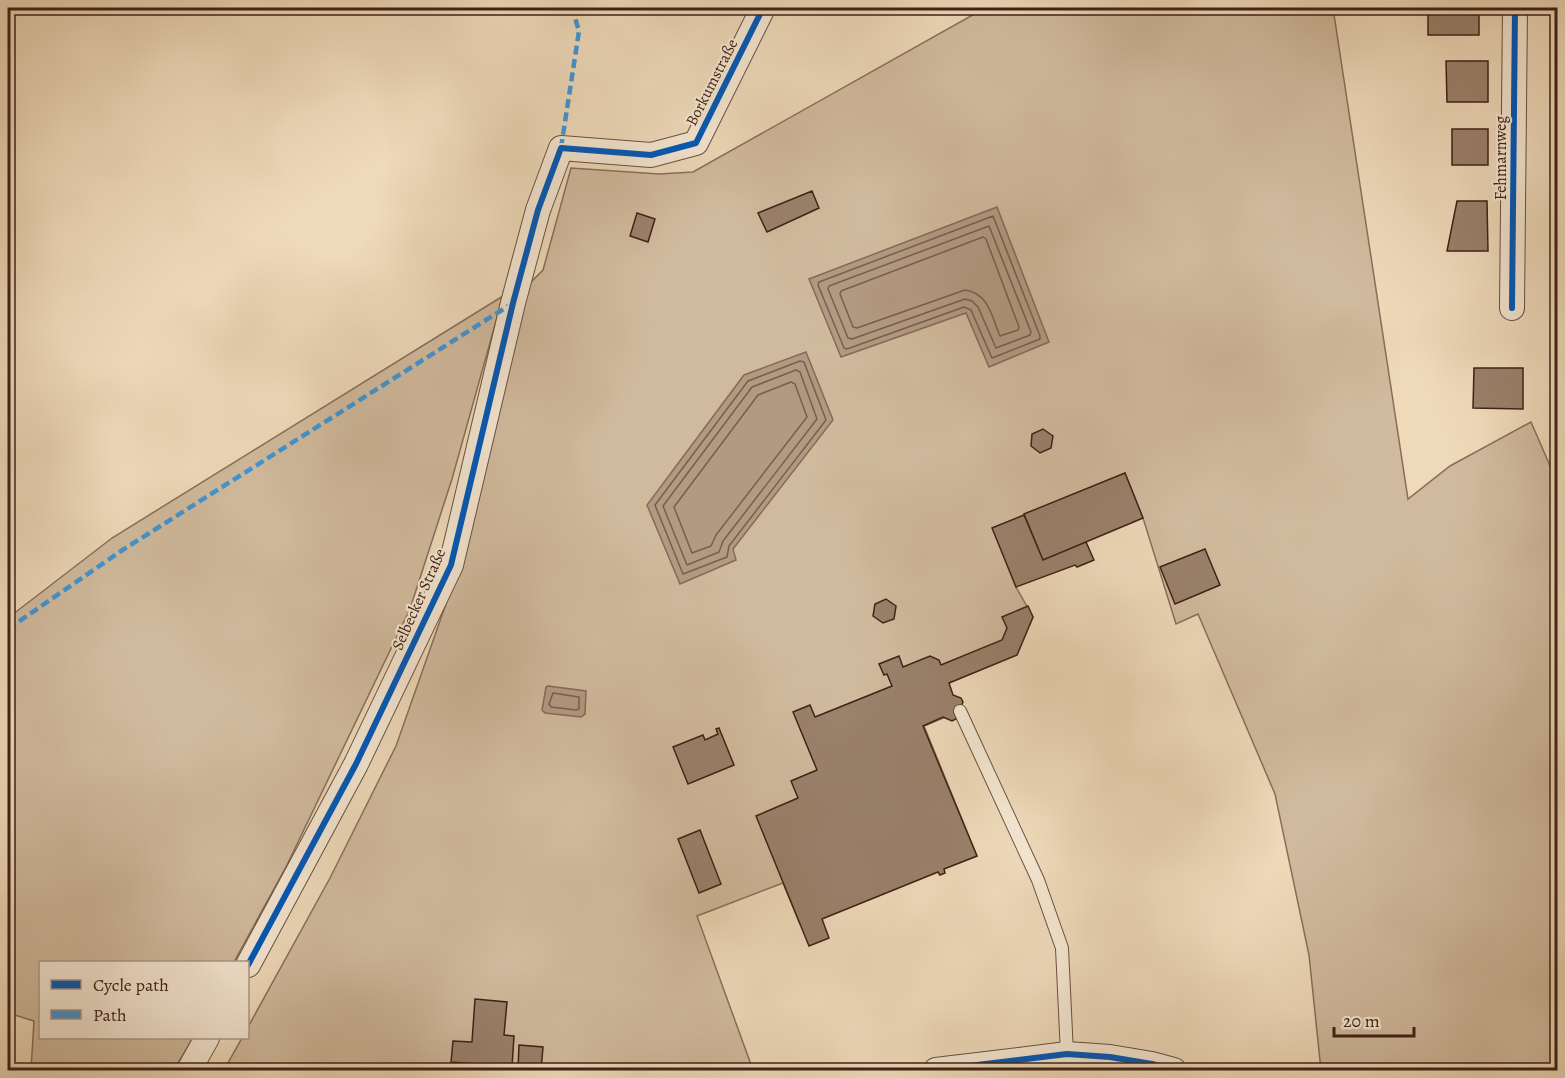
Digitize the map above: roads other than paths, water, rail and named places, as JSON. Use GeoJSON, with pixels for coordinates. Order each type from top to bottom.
{"type":"FeatureCollection","features":[{"type":"Feature","properties":{"kind":"street","name":"Borkumstraße"},"geometry":{"type":"LineString","coordinates":[[561,148],[651,155],[696,143],[763,8]]}},
{"type":"Feature","properties":{"kind":"street","name":"Fehmarnweg"},"geometry":{"type":"LineString","coordinates":[[1512,308],[1515,8]]}},
{"type":"Feature","properties":{"kind":"street","name":"Selbecker Straße"},"geometry":{"type":"LineString","coordinates":[[249,963],[356,764],[451,565],[532,230],[561,148]]}},
{"type":"Feature","properties":{"kind":"street"},"geometry":{"type":"LineString","coordinates":[[189,1071],[206,1039]]}},
{"type":"Feature","properties":{"kind":"street"},"geometry":{"type":"LineString","coordinates":[[936,1071],[1067,1054],[1110,1057],[1152,1064],[1174,1071]]}},
{"type":"Feature","properties":{"kind":"lane"},"geometry":{"type":"LineString","coordinates":[[960,711],[1038,880],[1062,948],[1067,1054]]}},
{"type":"Feature","properties":{"kind":"water"},"geometry":{"type":"Polygon","coordinates":[[[997,207],[1049,342],[989,367],[966,313],[841,357],[809,279],[997,207]]]}},
{"type":"Feature","properties":{"kind":"water"},"geometry":{"type":"Polygon","coordinates":[[[806,352],[833,420],[733,549],[736,560],[680,584],[647,505],[744,375],[806,352]]]}},
{"type":"Feature","properties":{"kind":"water"},"geometry":{"type":"Polygon","coordinates":[[[548,686],[586,691],[585,714],[581,717],[545,713],[542,710],[548,686]]]}}]}
